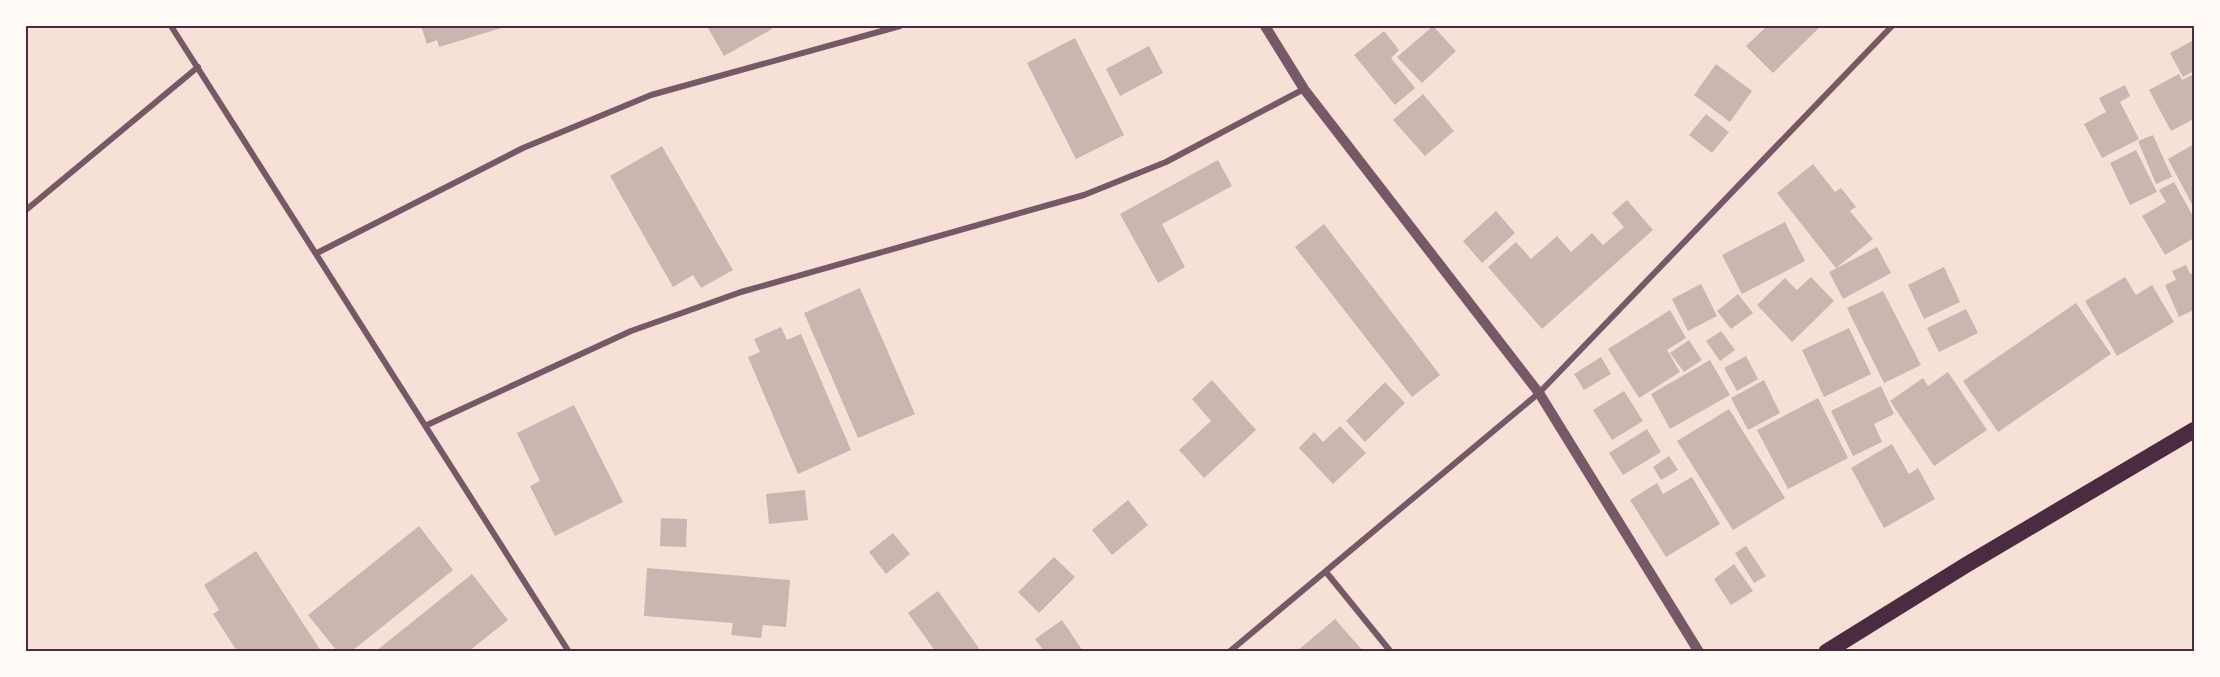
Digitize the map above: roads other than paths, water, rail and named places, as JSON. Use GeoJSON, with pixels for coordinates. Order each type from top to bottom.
{"type":"FeatureCollection","features":[{"type":"Feature","properties":{"kind":"highway"},"geometry":{"type":"LineString","coordinates":[[1826,651],[2194,430]]}},
{"type":"Feature","properties":{"kind":"street"},"geometry":{"type":"LineString","coordinates":[[171,26],[569,651]]}},
{"type":"Feature","properties":{"kind":"street"},"geometry":{"type":"LineString","coordinates":[[317,253],[523,148],[651,94],[900,26]]}},
{"type":"Feature","properties":{"kind":"street"},"geometry":{"type":"LineString","coordinates":[[1265,26],[1304,89],[1539,393],[1699,651]]}},
{"type":"Feature","properties":{"kind":"street"},"geometry":{"type":"LineString","coordinates":[[1229,651],[1539,393],[1892,26]]}},
{"type":"Feature","properties":{"kind":"street"},"geometry":{"type":"LineString","coordinates":[[26,210],[198,67]]}},
{"type":"Feature","properties":{"kind":"street"},"geometry":{"type":"LineString","coordinates":[[427,425],[631,331],[741,292],[1084,195],[1166,162],[1304,89]]}},
{"type":"Feature","properties":{"kind":"street"},"geometry":{"type":"LineString","coordinates":[[1326,572],[1391,651]]}}]}
